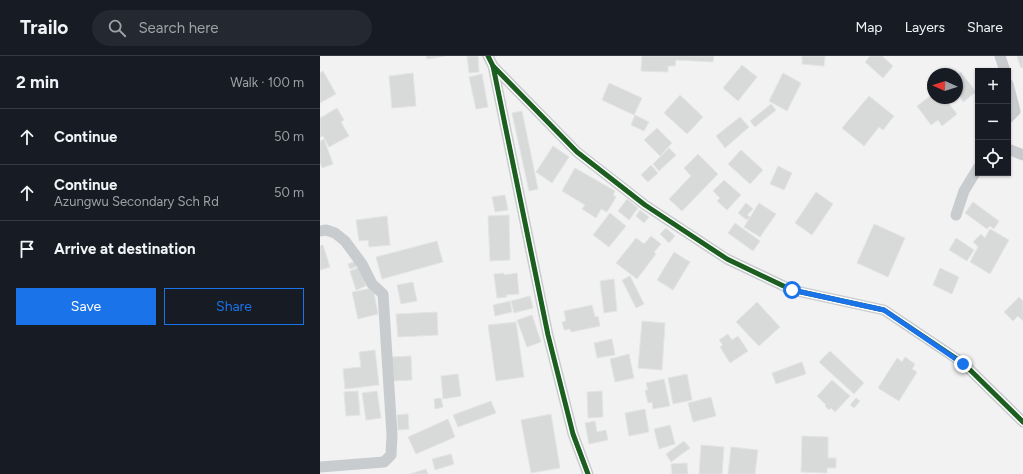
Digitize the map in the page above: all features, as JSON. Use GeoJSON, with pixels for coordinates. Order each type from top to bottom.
{"type":"FeatureCollection","features":[{"type":"Feature","properties":{"kind":"street"},"geometry":{"type":"LineString","coordinates":[[488,56],[493,66],[548,335],[573,434],[588,474]]}},
{"type":"Feature","properties":{"kind":"street"},"geometry":{"type":"LineString","coordinates":[[1000,56],[1004,68]]}},
{"type":"Feature","properties":{"kind":"street"},"geometry":{"type":"LineString","coordinates":[[493,66],[577,152],[645,205],[727,259],[792,290],[884,310],[963,364],[1023,422]]}},
{"type":"Feature","properties":{"kind":"street"},"geometry":{"type":"LineString","coordinates":[[1011,96],[1015,111],[1011,115]]}},
{"type":"Feature","properties":{"kind":"street"},"geometry":{"type":"LineString","coordinates":[[1011,150],[1023,155]]}},
{"type":"Feature","properties":{"kind":"street"},"geometry":{"type":"LineString","coordinates":[[956,215],[964,191],[975,173]]}},
{"type":"Feature","properties":{"kind":"street"},"geometry":{"type":"LineString","coordinates":[[320,231],[326,230],[335,233],[344,241],[362,264],[372,284],[383,294],[392,435],[391,455],[384,462],[320,467]]}},
{"type":"Feature","properties":{"kind":"building"},"geometry":{"type":"Polygon","coordinates":[[[426,56],[445,56],[427,59],[426,56]]]}},
{"type":"Feature","properties":{"kind":"building"},"geometry":{"type":"Polygon","coordinates":[[[467,56],[478,56],[479,72],[469,73],[467,56]]]}},
{"type":"Feature","properties":{"kind":"building"},"geometry":{"type":"Polygon","coordinates":[[[642,56],[714,56],[713,62],[676,60],[675,66],[668,66],[668,72],[641,71],[642,56]]]}},
{"type":"Feature","properties":{"kind":"building"},"geometry":{"type":"Polygon","coordinates":[[[802,56],[825,56],[824,66],[802,64],[802,56]]]}},
{"type":"Feature","properties":{"kind":"building"},"geometry":{"type":"Polygon","coordinates":[[[870,56],[882,56],[893,66],[883,78],[865,62],[870,56]]]}},
{"type":"Feature","properties":{"kind":"building"},"geometry":{"type":"Polygon","coordinates":[[[1017,56],[1023,56],[1023,67],[1021,68],[1017,56]]]}},
{"type":"Feature","properties":{"kind":"building"},"geometry":{"type":"Polygon","coordinates":[[[742,65],[757,77],[738,101],[723,88],[742,65]]]}},
{"type":"Feature","properties":{"kind":"building"},"geometry":{"type":"Polygon","coordinates":[[[323,71],[336,94],[320,103],[320,73],[323,71]]]}},
{"type":"Feature","properties":{"kind":"building"},"geometry":{"type":"Polygon","coordinates":[[[413,73],[416,106],[392,108],[389,76],[413,73]]]}},
{"type":"Feature","properties":{"kind":"building"},"geometry":{"type":"Polygon","coordinates":[[[783,73],[801,83],[787,111],[769,101],[783,73]]]}},
{"type":"Feature","properties":{"kind":"building"},"geometry":{"type":"Polygon","coordinates":[[[482,74],[488,107],[476,109],[469,77],[482,74]]]}},
{"type":"Feature","properties":{"kind":"building"},"geometry":{"type":"Polygon","coordinates":[[[963,75],[975,91],[975,93],[963,102],[963,75]]]}},
{"type":"Feature","properties":{"kind":"building"},"geometry":{"type":"Polygon","coordinates":[[[609,83],[642,98],[634,115],[602,100],[609,83]]]}},
{"type":"Feature","properties":{"kind":"building"},"geometry":{"type":"Polygon","coordinates":[[[680,95],[703,117],[687,134],[664,113],[680,95]]]}},
{"type":"Feature","properties":{"kind":"building"},"geometry":{"type":"Polygon","coordinates":[[[869,96],[894,116],[883,130],[879,127],[864,146],[842,128],[869,96]]]}},
{"type":"Feature","properties":{"kind":"building"},"geometry":{"type":"Polygon","coordinates":[[[927,98],[927,104],[949,104],[957,114],[942,126],[938,120],[931,125],[917,106],[927,98]]]}},
{"type":"Feature","properties":{"kind":"building"},"geometry":{"type":"Polygon","coordinates":[[[771,104],[776,110],[755,127],[750,121],[771,104]]]}},
{"type":"Feature","properties":{"kind":"building"},"geometry":{"type":"Polygon","coordinates":[[[337,108],[344,120],[341,122],[349,136],[329,147],[323,136],[320,137],[320,118],[337,108]]]}},
{"type":"Feature","properties":{"kind":"building"},"geometry":{"type":"Polygon","coordinates":[[[522,111],[538,189],[529,191],[512,113],[522,111]]]}},
{"type":"Feature","properties":{"kind":"building"},"geometry":{"type":"Polygon","coordinates":[[[635,115],[649,122],[644,131],[631,125],[635,115]]]}},
{"type":"Feature","properties":{"kind":"building"},"geometry":{"type":"Polygon","coordinates":[[[740,117],[749,127],[725,148],[716,136],[740,117]]]}},
{"type":"Feature","properties":{"kind":"building"},"geometry":{"type":"Polygon","coordinates":[[[657,128],[672,143],[660,156],[644,140],[657,128]]]}},
{"type":"Feature","properties":{"kind":"building"},"geometry":{"type":"Polygon","coordinates":[[[324,139],[333,164],[322,168],[320,162],[320,141],[324,139]]]}},
{"type":"Feature","properties":{"kind":"building"},"geometry":{"type":"Polygon","coordinates":[[[553,146],[569,157],[552,183],[536,172],[553,146]]]}},
{"type":"Feature","properties":{"kind":"building"},"geometry":{"type":"Polygon","coordinates":[[[669,148],[676,155],[659,171],[653,164],[669,148]]]}},
{"type":"Feature","properties":{"kind":"building"},"geometry":{"type":"Polygon","coordinates":[[[741,150],[763,170],[750,184],[728,164],[741,150]]]}},
{"type":"Feature","properties":{"kind":"building"},"geometry":{"type":"Polygon","coordinates":[[[698,154],[718,174],[682,211],[669,199],[691,176],[684,168],[698,154]]]}},
{"type":"Feature","properties":{"kind":"building"},"geometry":{"type":"Polygon","coordinates":[[[651,165],[658,173],[648,182],[641,175],[651,165]]]}},
{"type":"Feature","properties":{"kind":"building"},"geometry":{"type":"Polygon","coordinates":[[[778,166],[792,173],[784,190],[770,184],[778,166]]]}},
{"type":"Feature","properties":{"kind":"building"},"geometry":{"type":"Polygon","coordinates":[[[575,168],[615,191],[613,195],[616,197],[607,212],[601,209],[596,218],[582,209],[585,205],[562,191],[575,168]]]}},
{"type":"Feature","properties":{"kind":"building"},"geometry":{"type":"Polygon","coordinates":[[[724,180],[741,195],[727,210],[717,201],[720,198],[713,191],[724,180]]]}},
{"type":"Feature","properties":{"kind":"building"},"geometry":{"type":"Polygon","coordinates":[[[816,192],[833,204],[812,235],[795,223],[816,192]]]}},
{"type":"Feature","properties":{"kind":"building"},"geometry":{"type":"Polygon","coordinates":[[[505,195],[508,210],[495,212],[492,197],[505,195]]]}},
{"type":"Feature","properties":{"kind":"building"},"geometry":{"type":"Polygon","coordinates":[[[627,199],[638,208],[629,220],[618,211],[627,199]]]}},
{"type":"Feature","properties":{"kind":"building"},"geometry":{"type":"Polygon","coordinates":[[[973,202],[999,221],[994,229],[990,226],[987,229],[965,213],[973,202]]]}},
{"type":"Feature","properties":{"kind":"building"},"geometry":{"type":"Polygon","coordinates":[[[746,203],[753,209],[747,215],[750,217],[747,220],[738,213],[746,203]]]}},
{"type":"Feature","properties":{"kind":"building"},"geometry":{"type":"Polygon","coordinates":[[[759,203],[776,214],[760,237],[744,227],[759,203]]]}},
{"type":"Feature","properties":{"kind":"building"},"geometry":{"type":"Polygon","coordinates":[[[640,210],[649,217],[644,223],[636,216],[640,210]]]}},
{"type":"Feature","properties":{"kind":"building"},"geometry":{"type":"Polygon","coordinates":[[[610,213],[626,226],[609,247],[593,235],[610,213]]]}},
{"type":"Feature","properties":{"kind":"building"},"geometry":{"type":"Polygon","coordinates":[[[509,215],[510,260],[490,261],[488,216],[509,215]]]}},
{"type":"Feature","properties":{"kind":"building"},"geometry":{"type":"Polygon","coordinates":[[[387,216],[390,245],[369,247],[368,240],[359,241],[356,220],[387,216]]]}},
{"type":"Feature","properties":{"kind":"building"},"geometry":{"type":"Polygon","coordinates":[[[735,223],[760,241],[753,251],[728,233],[735,223]]]}},
{"type":"Feature","properties":{"kind":"building"},"geometry":{"type":"Polygon","coordinates":[[[874,224],[905,238],[888,277],[857,263],[874,224]]]}},
{"type":"Feature","properties":{"kind":"building"},"geometry":{"type":"Polygon","coordinates":[[[666,228],[675,236],[669,243],[660,234],[666,228]]]}},
{"type":"Feature","properties":{"kind":"building"},"geometry":{"type":"Polygon","coordinates":[[[990,229],[1009,240],[990,274],[970,262],[978,247],[973,242],[981,234],[985,238],[990,229]]]}},
{"type":"Feature","properties":{"kind":"building"},"geometry":{"type":"Polygon","coordinates":[[[651,236],[661,244],[654,252],[656,254],[637,279],[616,263],[636,238],[644,244],[651,236]]]}},
{"type":"Feature","properties":{"kind":"building"},"geometry":{"type":"Polygon","coordinates":[[[956,238],[974,250],[967,261],[949,250],[956,238]]]}},
{"type":"Feature","properties":{"kind":"building"},"geometry":{"type":"Polygon","coordinates":[[[437,241],[443,262],[382,279],[376,257],[437,241]]]}},
{"type":"Feature","properties":{"kind":"building"},"geometry":{"type":"Polygon","coordinates":[[[323,245],[330,267],[320,270],[320,246],[323,245]]]}},
{"type":"Feature","properties":{"kind":"building"},"geometry":{"type":"Polygon","coordinates":[[[674,252],[690,262],[673,290],[657,280],[674,252]]]}},
{"type":"Feature","properties":{"kind":"building"},"geometry":{"type":"Polygon","coordinates":[[[356,261],[358,266],[350,269],[348,264],[356,261]]]}},
{"type":"Feature","properties":{"kind":"building"},"geometry":{"type":"Polygon","coordinates":[[[360,267],[366,286],[356,290],[350,271],[360,267]]]}},
{"type":"Feature","properties":{"kind":"building"},"geometry":{"type":"Polygon","coordinates":[[[940,268],[959,277],[952,294],[933,285],[940,268]]]}},
{"type":"Feature","properties":{"kind":"building"},"geometry":{"type":"Polygon","coordinates":[[[504,273],[504,275],[517,273],[519,294],[506,295],[507,297],[497,298],[494,274],[504,273]]]}},
{"type":"Feature","properties":{"kind":"building"},"geometry":{"type":"Polygon","coordinates":[[[630,276],[644,304],[636,308],[622,280],[630,276]]]}},
{"type":"Feature","properties":{"kind":"building"},"geometry":{"type":"Polygon","coordinates":[[[614,279],[617,311],[604,313],[600,281],[614,279]]]}},
{"type":"Feature","properties":{"kind":"building"},"geometry":{"type":"Polygon","coordinates":[[[413,282],[417,301],[401,304],[397,285],[413,282]]]}},
{"type":"Feature","properties":{"kind":"building"},"geometry":{"type":"Polygon","coordinates":[[[373,288],[378,314],[358,319],[352,292],[373,288]]]}},
{"type":"Feature","properties":{"kind":"building"},"geometry":{"type":"Polygon","coordinates":[[[530,296],[533,308],[514,313],[511,301],[530,296]]]}},
{"type":"Feature","properties":{"kind":"building"},"geometry":{"type":"Polygon","coordinates":[[[1019,297],[1023,301],[1023,321],[1018,316],[1013,321],[1004,312],[1019,297]]]}},
{"type":"Feature","properties":{"kind":"building"},"geometry":{"type":"Polygon","coordinates":[[[510,301],[512,312],[495,316],[493,305],[510,301]]]}},
{"type":"Feature","properties":{"kind":"building"},"geometry":{"type":"Polygon","coordinates":[[[757,302],[780,327],[759,346],[736,322],[757,302]]]}},
{"type":"Feature","properties":{"kind":"building"},"geometry":{"type":"Polygon","coordinates":[[[592,305],[595,317],[598,316],[600,326],[571,332],[570,329],[564,330],[562,322],[566,321],[564,311],[592,305]]]}},
{"type":"Feature","properties":{"kind":"building"},"geometry":{"type":"Polygon","coordinates":[[[437,312],[438,335],[398,337],[396,314],[437,312]]]}},
{"type":"Feature","properties":{"kind":"building"},"geometry":{"type":"Polygon","coordinates":[[[532,315],[541,342],[527,347],[517,320],[532,315]]]}},
{"type":"Feature","properties":{"kind":"building"},"geometry":{"type":"Polygon","coordinates":[[[642,321],[665,323],[662,370],[638,368],[642,321]]]}},
{"type":"Feature","properties":{"kind":"building"},"geometry":{"type":"Polygon","coordinates":[[[516,322],[524,377],[496,381],[488,325],[516,322]]]}},
{"type":"Feature","properties":{"kind":"building"},"geometry":{"type":"Polygon","coordinates":[[[728,334],[732,340],[738,336],[748,351],[730,363],[720,347],[723,345],[719,340],[728,334]]]}},
{"type":"Feature","properties":{"kind":"building"},"geometry":{"type":"Polygon","coordinates":[[[612,339],[615,355],[597,358],[594,343],[612,339]]]}},
{"type":"Feature","properties":{"kind":"building"},"geometry":{"type":"Polygon","coordinates":[[[375,350],[379,385],[345,389],[343,369],[361,367],[359,352],[375,350]]]}},
{"type":"Feature","properties":{"kind":"building"},"geometry":{"type":"Polygon","coordinates":[[[830,351],[864,383],[854,394],[819,362],[830,351]]]}},
{"type":"Feature","properties":{"kind":"building"},"geometry":{"type":"Polygon","coordinates":[[[629,354],[634,378],[615,382],[610,359],[629,354]]]}},
{"type":"Feature","properties":{"kind":"building"},"geometry":{"type":"Polygon","coordinates":[[[411,356],[412,380],[392,381],[391,357],[411,356]]]}},
{"type":"Feature","properties":{"kind":"building"},"geometry":{"type":"Polygon","coordinates":[[[905,357],[915,364],[912,369],[917,372],[899,401],[878,388],[897,358],[902,362],[905,357]]]}},
{"type":"Feature","properties":{"kind":"building"},"geometry":{"type":"Polygon","coordinates":[[[802,362],[806,374],[776,384],[772,373],[802,362]]]}},
{"type":"Feature","properties":{"kind":"building"},"geometry":{"type":"Polygon","coordinates":[[[458,374],[461,396],[443,399],[441,376],[458,374]]]}},
{"type":"Feature","properties":{"kind":"building"},"geometry":{"type":"Polygon","coordinates":[[[687,374],[692,400],[673,404],[668,378],[687,374]]]}},
{"type":"Feature","properties":{"kind":"building"},"geometry":{"type":"Polygon","coordinates":[[[664,379],[670,406],[653,409],[652,402],[648,403],[645,390],[648,390],[646,383],[664,379]]]}},
{"type":"Feature","properties":{"kind":"building"},"geometry":{"type":"Polygon","coordinates":[[[832,380],[850,396],[835,412],[831,408],[829,410],[817,396],[832,380]]]}},
{"type":"Feature","properties":{"kind":"building"},"geometry":{"type":"Polygon","coordinates":[[[358,391],[360,415],[346,416],[344,392],[358,391]]]}},
{"type":"Feature","properties":{"kind":"building"},"geometry":{"type":"Polygon","coordinates":[[[377,391],[381,418],[366,420],[362,393],[377,391]]]}},
{"type":"Feature","properties":{"kind":"building"},"geometry":{"type":"Polygon","coordinates":[[[602,391],[603,417],[588,418],[587,392],[602,391]]]}},
{"type":"Feature","properties":{"kind":"building"},"geometry":{"type":"Polygon","coordinates":[[[711,397],[716,416],[693,422],[688,403],[711,397]]]}},
{"type":"Feature","properties":{"kind":"building"},"geometry":{"type":"Polygon","coordinates":[[[441,398],[443,407],[435,409],[434,399],[441,398]]]}},
{"type":"Feature","properties":{"kind":"building"},"geometry":{"type":"Polygon","coordinates":[[[856,398],[860,401],[854,408],[850,405],[856,398]]]}},
{"type":"Feature","properties":{"kind":"building"},"geometry":{"type":"Polygon","coordinates":[[[491,401],[496,413],[458,427],[453,415],[491,401]]]}},
{"type":"Feature","properties":{"kind":"building"},"geometry":{"type":"Polygon","coordinates":[[[645,409],[649,432],[629,436],[625,413],[645,409]]]}},
{"type":"Feature","properties":{"kind":"building"},"geometry":{"type":"Polygon","coordinates":[[[408,414],[409,429],[398,430],[397,415],[408,414]]]}},
{"type":"Feature","properties":{"kind":"building"},"geometry":{"type":"Polygon","coordinates":[[[551,414],[560,468],[531,473],[521,420],[551,414]]]}},
{"type":"Feature","properties":{"kind":"building"},"geometry":{"type":"Polygon","coordinates":[[[448,419],[455,437],[416,454],[408,437],[448,419]]]}},
{"type":"Feature","properties":{"kind":"building"},"geometry":{"type":"Polygon","coordinates":[[[595,421],[597,432],[606,430],[608,440],[589,444],[585,423],[595,421]]]}},
{"type":"Feature","properties":{"kind":"building"},"geometry":{"type":"Polygon","coordinates":[[[670,425],[675,444],[659,449],[654,429],[670,425]]]}},
{"type":"Feature","properties":{"kind":"building"},"geometry":{"type":"Polygon","coordinates":[[[802,436],[828,437],[828,458],[836,458],[836,468],[827,468],[827,473],[801,472],[802,436]]]}},
{"type":"Feature","properties":{"kind":"building"},"geometry":{"type":"Polygon","coordinates":[[[684,441],[690,448],[671,462],[666,454],[684,441]]]}},
{"type":"Feature","properties":{"kind":"building"},"geometry":{"type":"Polygon","coordinates":[[[701,445],[724,447],[722,474],[699,474],[701,445]]]}},
{"type":"Feature","properties":{"kind":"building"},"geometry":{"type":"Polygon","coordinates":[[[731,447],[758,450],[755,474],[728,474],[731,447]]]}},
{"type":"Feature","properties":{"kind":"building"},"geometry":{"type":"Polygon","coordinates":[[[451,454],[454,464],[435,470],[432,459],[451,454]]]}},
{"type":"Feature","properties":{"kind":"building"},"geometry":{"type":"Polygon","coordinates":[[[687,463],[688,474],[672,474],[671,464],[687,463]]]}},
{"type":"Feature","properties":{"kind":"building"},"geometry":{"type":"Polygon","coordinates":[[[426,469],[428,474],[410,474],[426,469]]]}},
{"type":"Feature","properties":{"kind":"cycle path"},"geometry":{"type":"LineString","coordinates":[[488,56],[493,66],[548,335],[573,434],[588,474]]}},
{"type":"Feature","properties":{"kind":"cycle path"},"geometry":{"type":"LineString","coordinates":[[493,66],[577,152],[645,205],[727,259],[792,290],[884,310],[963,363],[1023,422]]}},
{"type":"Feature","properties":{"kind":"route"},"geometry":{"type":"LineString","coordinates":[[792,290],[884,310],[963,364]]}}]}
